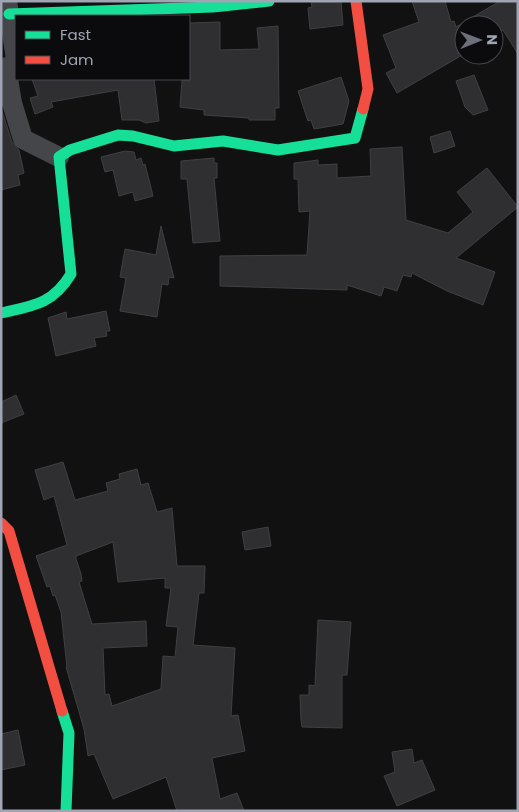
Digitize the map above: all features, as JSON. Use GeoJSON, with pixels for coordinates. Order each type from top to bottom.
{"type":"FeatureCollection","features":[{"type":"Feature","properties":{"kind":"street"},"geometry":{"type":"LineString","coordinates":[[59,157],[23,139],[12,103],[8,8],[213,7],[269,1]]}},
{"type":"Feature","properties":{"kind":"street"},"geometry":{"type":"LineString","coordinates":[[59,157],[70,150],[118,135],[133,136],[174,146],[223,141],[278,150],[355,138],[368,89],[356,1]]}},
{"type":"Feature","properties":{"kind":"street"},"geometry":{"type":"LineString","coordinates":[[1,313],[42,304],[63,287],[71,274],[68,229],[59,157]]}},
{"type":"Feature","properties":{"kind":"street"},"geometry":{"type":"LineString","coordinates":[[1,523],[9,531],[69,733],[66,811]]}},
{"type":"Feature","properties":{"kind":"building"},"geometry":{"type":"Polygon","coordinates":[[[311,1],[341,1],[343,25],[310,29],[308,8],[312,7],[311,1]]]}},
{"type":"Feature","properties":{"kind":"building"},"geometry":{"type":"Polygon","coordinates":[[[412,1],[445,1],[451,22],[454,21],[454,60],[397,93],[386,73],[396,68],[383,35],[419,22],[412,1]]]}},
{"type":"Feature","properties":{"kind":"building"},"geometry":{"type":"Polygon","coordinates":[[[500,1],[518,1],[518,54],[504,32],[504,15],[476,15],[500,1]]]}},
{"type":"Feature","properties":{"kind":"building"},"geometry":{"type":"Polygon","coordinates":[[[220,22],[220,50],[259,49],[257,28],[278,26],[279,108],[275,108],[275,120],[249,120],[249,118],[204,115],[204,110],[180,107],[182,80],[190,80],[190,23],[220,22]]]}},
{"type":"Feature","properties":{"kind":"building"},"geometry":{"type":"Polygon","coordinates":[[[474,75],[488,110],[473,115],[465,107],[456,81],[474,75]]]}},
{"type":"Feature","properties":{"kind":"building"},"geometry":{"type":"Polygon","coordinates":[[[341,77],[349,101],[343,124],[314,129],[311,120],[308,121],[298,91],[341,77]]]}},
{"type":"Feature","properties":{"kind":"building"},"geometry":{"type":"Polygon","coordinates":[[[32,80],[154,80],[159,121],[146,123],[139,120],[122,120],[118,90],[51,102],[53,107],[35,114],[30,98],[38,96],[32,80]]]}},
{"type":"Feature","properties":{"kind":"building"},"geometry":{"type":"Polygon","coordinates":[[[1,108],[12,142],[19,150],[24,173],[18,175],[20,185],[1,190],[1,108]]]}},
{"type":"Feature","properties":{"kind":"building"},"geometry":{"type":"Polygon","coordinates":[[[450,131],[455,146],[434,153],[430,137],[450,131]]]}},
{"type":"Feature","properties":{"kind":"building"},"geometry":{"type":"Polygon","coordinates":[[[402,147],[406,220],[448,233],[473,212],[457,192],[487,168],[518,207],[456,258],[495,272],[483,305],[447,291],[412,273],[411,277],[403,275],[397,291],[384,287],[381,296],[347,285],[347,290],[220,286],[220,256],[307,255],[310,211],[299,212],[298,179],[294,179],[294,163],[318,160],[318,165],[337,164],[337,178],[371,176],[370,149],[402,147]]]}},
{"type":"Feature","properties":{"kind":"building"},"geometry":{"type":"Polygon","coordinates":[[[125,151],[134,152],[136,160],[141,158],[143,165],[145,164],[153,196],[135,201],[133,192],[119,196],[113,170],[105,172],[101,157],[125,151]]]}},
{"type":"Feature","properties":{"kind":"building"},"geometry":{"type":"Polygon","coordinates":[[[214,158],[214,163],[217,163],[217,178],[214,178],[220,241],[193,243],[187,179],[181,179],[181,161],[214,158]]]}},
{"type":"Feature","properties":{"kind":"building"},"geometry":{"type":"Polygon","coordinates":[[[161,226],[174,278],[169,277],[168,285],[162,284],[157,317],[120,311],[126,278],[120,277],[125,249],[156,255],[161,226]]]}},
{"type":"Feature","properties":{"kind":"building"},"geometry":{"type":"Polygon","coordinates":[[[106,311],[110,331],[106,331],[107,336],[94,338],[96,346],[56,356],[48,318],[66,312],[67,319],[106,311]]]}},
{"type":"Feature","properties":{"kind":"building"},"geometry":{"type":"Polygon","coordinates":[[[16,395],[24,414],[1,423],[1,402],[16,395]]]}},
{"type":"Feature","properties":{"kind":"building"},"geometry":{"type":"Polygon","coordinates":[[[63,462],[75,500],[108,491],[106,483],[120,479],[119,474],[137,469],[141,485],[148,483],[157,512],[172,508],[177,566],[205,566],[204,593],[199,593],[193,645],[235,648],[231,716],[238,715],[245,751],[212,758],[220,799],[237,793],[244,811],[177,811],[166,777],[113,799],[94,754],[88,756],[84,729],[66,667],[61,612],[50,586],[47,587],[36,556],[67,545],[54,496],[44,500],[35,470],[63,462]],[[113,542],[76,556],[82,581],[79,582],[92,624],[146,621],[147,646],[103,648],[105,695],[109,694],[112,706],[161,689],[163,656],[175,657],[178,627],[166,626],[171,588],[165,588],[165,578],[118,582],[113,542]]]}},
{"type":"Feature","properties":{"kind":"building"},"geometry":{"type":"Polygon","coordinates":[[[268,527],[271,546],[245,550],[242,532],[268,527]]]}},
{"type":"Feature","properties":{"kind":"building"},"geometry":{"type":"Polygon","coordinates":[[[318,620],[351,622],[347,675],[342,675],[342,728],[302,727],[300,695],[309,695],[309,685],[315,686],[318,620]]]}},
{"type":"Feature","properties":{"kind":"building"},"geometry":{"type":"Polygon","coordinates":[[[18,730],[25,765],[1,770],[1,734],[18,730]]]}},
{"type":"Feature","properties":{"kind":"building"},"geometry":{"type":"Polygon","coordinates":[[[412,749],[414,763],[422,760],[435,790],[397,806],[384,776],[395,772],[392,752],[412,749]]]}},
{"type":"Feature","properties":{"kind":"traffic: fast"},"geometry":{"type":"LineString","coordinates":[[9,14],[213,7],[269,1]]}},
{"type":"Feature","properties":{"kind":"traffic: fast"},"geometry":{"type":"LineString","coordinates":[[1,313],[23,308],[49,298],[57,292],[71,274],[59,157],[70,150],[118,135],[133,136],[174,146],[223,141],[278,150],[355,138],[363,109]]}},
{"type":"Feature","properties":{"kind":"traffic: fast"},"geometry":{"type":"LineString","coordinates":[[62,711],[69,733],[66,811]]}},
{"type":"Feature","properties":{"kind":"traffic: jam"},"geometry":{"type":"LineString","coordinates":[[356,1],[368,89],[363,109]]}},
{"type":"Feature","properties":{"kind":"traffic: jam"},"geometry":{"type":"LineString","coordinates":[[1,523],[9,531],[62,711]]}}]}
